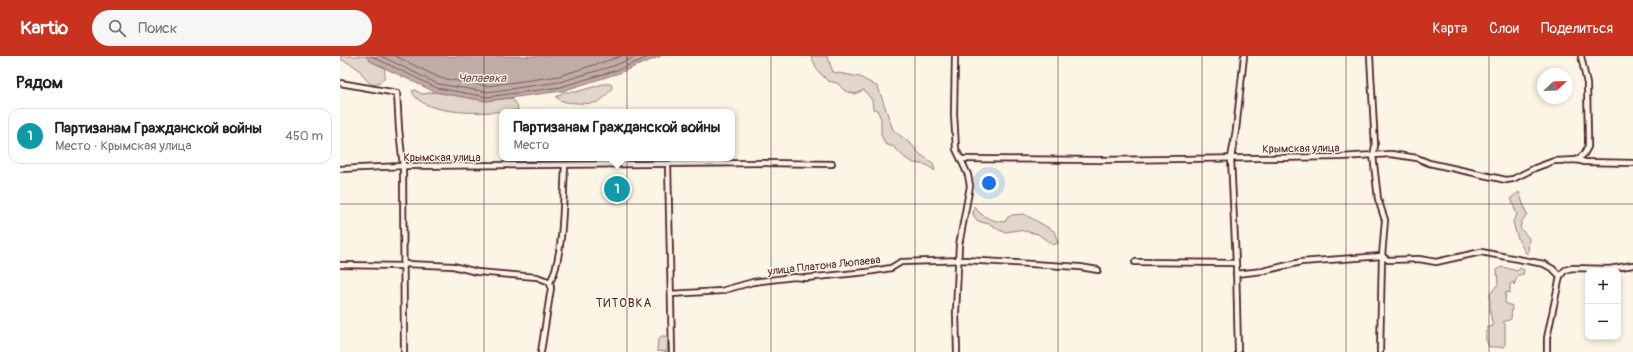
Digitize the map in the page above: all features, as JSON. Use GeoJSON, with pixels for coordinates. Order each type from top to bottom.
{"type":"FeatureCollection","features":[{"type":"Feature","properties":{"kind":"street"},"geometry":{"type":"LineString","coordinates":[[955,56],[954,114],[956,149],[968,175],[970,186],[959,245],[957,352]]}},
{"type":"Feature","properties":{"kind":"street"},"geometry":{"type":"LineString","coordinates":[[1238,352],[1236,262],[1231,158],[1236,130],[1244,56]]}},
{"type":"Feature","properties":{"kind":"street"},"geometry":{"type":"LineString","coordinates":[[1370,56],[1375,146],[1373,155],[1378,199],[1385,220],[1382,256],[1380,352]]}},
{"type":"Feature","properties":{"kind":"street"},"geometry":{"type":"LineString","coordinates":[[1577,160],[1584,154],[1588,147],[1587,84],[1581,56]]}},
{"type":"Feature","properties":{"kind":"street"},"geometry":{"type":"LineString","coordinates":[[340,83],[397,93],[398,129],[403,166],[404,352]]}},
{"type":"Feature","properties":{"kind":"street","name":"Крымская улица"},"geometry":{"type":"LineString","coordinates":[[961,159],[1099,160],[1340,157],[1391,154],[1417,158],[1506,180],[1513,179],[1545,164],[1577,160],[1585,162],[1633,163]]}},
{"type":"Feature","properties":{"kind":"street","name":"Крымская улица"},"geometry":{"type":"LineString","coordinates":[[340,169],[403,166],[565,166],[765,163],[832,164]]}},
{"type":"Feature","properties":{"kind":"street"},"geometry":{"type":"LineString","coordinates":[[668,164],[672,352]]}},
{"type":"Feature","properties":{"kind":"street"},"geometry":{"type":"LineString","coordinates":[[541,352],[551,288],[550,282],[554,275],[558,258],[565,166]]}},
{"type":"Feature","properties":{"kind":"street"},"geometry":{"type":"LineString","coordinates":[[1236,274],[1263,271],[1301,262],[1382,256],[1388,260],[1419,259],[1436,262],[1481,252],[1544,264],[1553,269],[1560,276]]}},
{"type":"Feature","properties":{"kind":"street","name":"улица Платона Люпаева"},"geometry":{"type":"LineString","coordinates":[[671,294],[721,291],[753,282],[794,277],[806,278],[867,272],[891,268],[901,262],[958,261],[1080,267],[1098,270]]}},
{"type":"Feature","properties":{"kind":"street"},"geometry":{"type":"LineString","coordinates":[[1135,262],[1236,262]]}},
{"type":"Feature","properties":{"kind":"street"},"geometry":{"type":"LineString","coordinates":[[340,265],[403,266],[406,264],[453,266],[477,272],[537,277],[550,282]]}},
{"type":"Feature","properties":{"kind":"street"},"geometry":{"type":"LineString","coordinates":[[1547,352],[1547,338],[1560,276],[1565,270],[1572,268],[1609,269],[1633,265]]}},
{"type":"Feature","properties":{"kind":"shaded area"},"geometry":{"type":"Polygon","coordinates":[[[340,56],[366,56],[370,61],[384,67],[384,79],[377,84],[370,83],[357,68],[340,59],[340,56]]]}},
{"type":"Feature","properties":{"kind":"shaded area"},"geometry":{"type":"Polygon","coordinates":[[[811,56],[827,56],[833,72],[860,77],[878,87],[893,130],[911,144],[921,155],[933,163],[935,171],[927,165],[914,163],[905,158],[894,147],[885,144],[881,134],[881,119],[877,110],[873,109],[872,100],[864,90],[855,94],[845,91],[837,83],[828,81],[818,71],[811,56]]]}},
{"type":"Feature","properties":{"kind":"shaded area"},"geometry":{"type":"Polygon","coordinates":[[[603,84],[611,84],[612,88],[604,98],[597,102],[568,102],[556,97],[564,92],[576,92],[603,84]]]}},
{"type":"Feature","properties":{"kind":"shaded area"},"geometry":{"type":"Polygon","coordinates":[[[415,90],[422,94],[435,92],[486,101],[511,98],[517,105],[518,109],[499,109],[499,111],[492,112],[459,112],[443,110],[429,106],[418,100],[412,91],[415,90]]]}},
{"type":"Feature","properties":{"kind":"shaded area"},"geometry":{"type":"Polygon","coordinates":[[[1519,192],[1527,215],[1522,221],[1520,228],[1529,238],[1528,254],[1519,241],[1513,221],[1517,215],[1511,198],[1519,192]]]}},
{"type":"Feature","properties":{"kind":"shaded area"},"geometry":{"type":"Polygon","coordinates":[[[974,206],[983,216],[1005,222],[1007,218],[1012,215],[1024,214],[1054,231],[1058,243],[1053,245],[1038,234],[1019,230],[1005,232],[992,225],[978,221],[973,215],[974,206]]]}},
{"type":"Feature","properties":{"kind":"shaded area"},"geometry":{"type":"Polygon","coordinates":[[[1503,267],[1517,271],[1520,268],[1524,270],[1523,275],[1518,275],[1514,285],[1513,282],[1510,284],[1510,293],[1506,292],[1505,303],[1512,306],[1511,319],[1503,322],[1505,324],[1505,344],[1503,347],[1489,347],[1486,340],[1486,331],[1487,328],[1493,326],[1490,313],[1490,294],[1498,284],[1497,269],[1503,267]]]}},
{"type":"Feature","properties":{"kind":"shaded area"},"geometry":{"type":"Polygon","coordinates":[[[662,336],[668,338],[667,352],[657,351],[658,339],[662,336]]]}},
{"type":"Feature","properties":{"kind":"water","name":"Чапаевка"},"geometry":{"type":"Polygon","coordinates":[[[366,56],[661,56],[619,73],[562,91],[486,101],[435,92],[370,61],[366,56]]]}},
{"type":"Feature","properties":{"kind":"place","name":"Партизанам Гражданской войны"},"geometry":{"type":"Point","coordinates":[617,189]}},
{"type":"Feature","properties":{"kind":"district","name":"ТИТОВКА"},"geometry":{"type":"Point","coordinates":[624,303]}}]}
